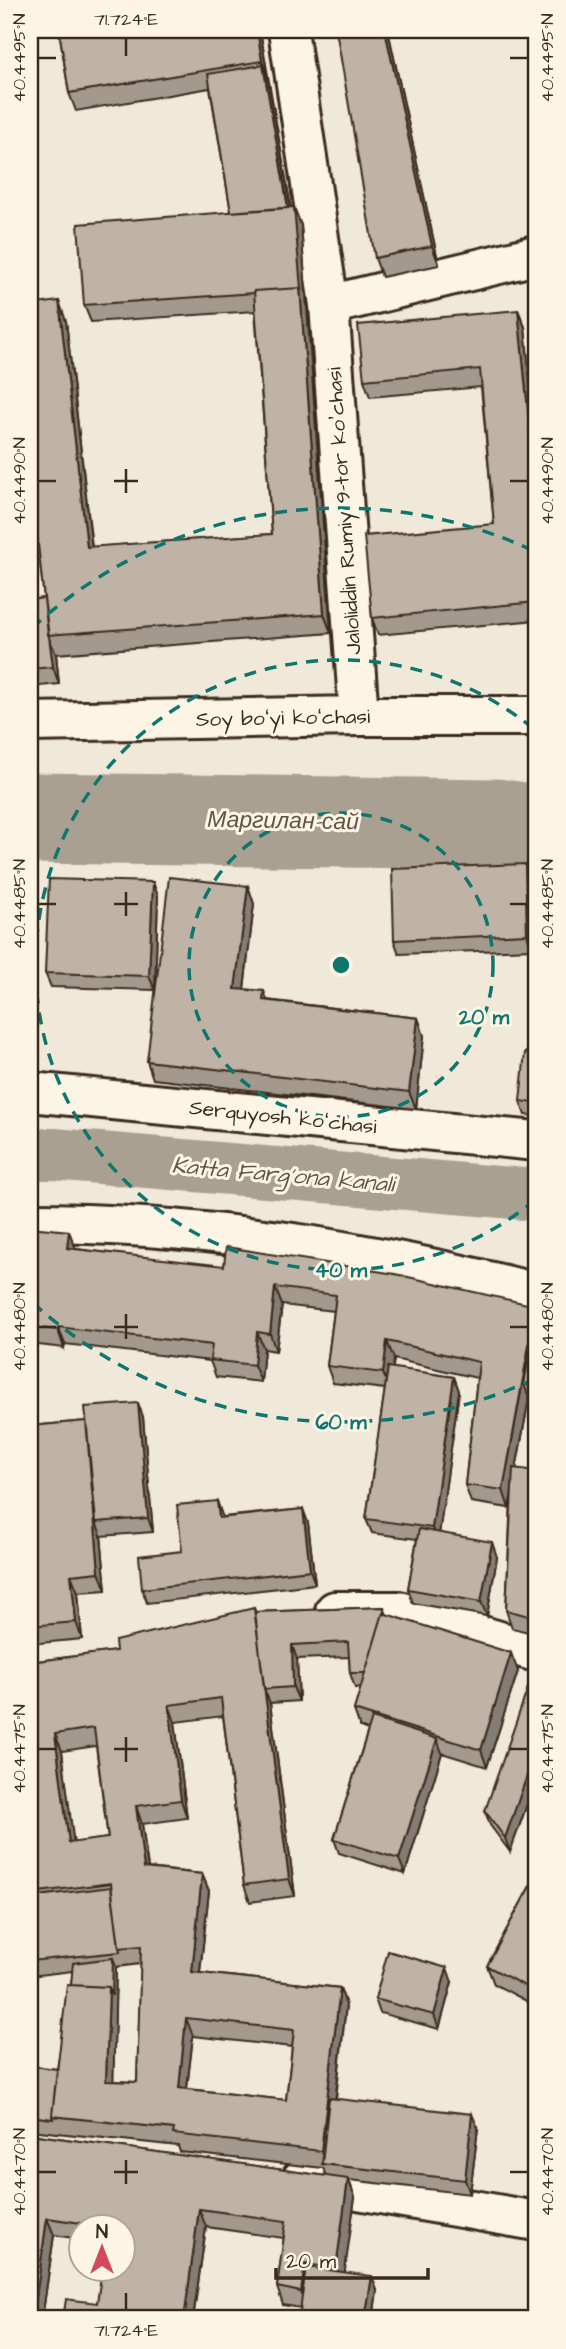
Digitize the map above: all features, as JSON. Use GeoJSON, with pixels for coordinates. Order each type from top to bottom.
{"type":"FeatureCollection","features":[{"type":"Feature","properties":{"kind":"street","name":"Jaloliddin Rumiy 9-tor koʼchasi"},"geometry":{"type":"LineString","coordinates":[[288,30],[329,305],[359,716]]}},
{"type":"Feature","properties":{"kind":"street"},"geometry":{"type":"LineString","coordinates":[[329,305],[536,256]]}},
{"type":"Feature","properties":{"kind":"street","name":"Soy boʻyi koʻchasi"},"geometry":{"type":"LineString","coordinates":[[30,722],[536,716]]}},
{"type":"Feature","properties":{"kind":"street","name":"Serquyosh koʻchasi"},"geometry":{"type":"LineString","coordinates":[[30,1093],[536,1141]]}},
{"type":"Feature","properties":{"kind":"street"},"geometry":{"type":"LineString","coordinates":[[30,1223],[206,1232],[336,1249],[536,1293]]}},
{"type":"Feature","properties":{"kind":"street"},"geometry":{"type":"LineString","coordinates":[[306,1611],[399,1611],[536,1653]]}},
{"type":"Feature","properties":{"kind":"street"},"geometry":{"type":"LineString","coordinates":[[263,2174],[536,2221]]}},
{"type":"Feature","properties":{"kind":"building"},"geometry":{"type":"Polygon","coordinates":[[[59,30],[109,30],[110,36],[146,30],[257,30],[262,61],[69,93],[59,30]]]}},
{"type":"Feature","properties":{"kind":"building"},"geometry":{"type":"Polygon","coordinates":[[[336,30],[385,30],[432,246],[375,258],[336,30]]]}},
{"type":"Feature","properties":{"kind":"building"},"geometry":{"type":"Polygon","coordinates":[[[263,65],[288,208],[231,212],[208,74],[263,65]]]}},
{"type":"Feature","properties":{"kind":"building"},"geometry":{"type":"Polygon","coordinates":[[[294,207],[301,289],[84,305],[78,224],[294,207]]]}},
{"type":"Feature","properties":{"kind":"building"},"geometry":{"type":"Polygon","coordinates":[[[300,288],[324,614],[48,635],[30,471],[30,305],[59,301],[87,547],[272,534],[254,291],[300,288]]]}},
{"type":"Feature","properties":{"kind":"building"},"geometry":{"type":"Polygon","coordinates":[[[518,310],[536,493],[536,602],[372,618],[364,536],[494,524],[480,369],[364,380],[358,325],[518,310]]]}},
{"type":"Feature","properties":{"kind":"building"},"geometry":{"type":"Polygon","coordinates":[[[30,471],[36,529],[30,530],[30,471]]]}},
{"type":"Feature","properties":{"kind":"building"},"geometry":{"type":"Polygon","coordinates":[[[44,598],[53,667],[30,669],[30,600],[44,598]]]}},
{"type":"Feature","properties":{"kind":"building"},"geometry":{"type":"Polygon","coordinates":[[[525,864],[527,934],[394,940],[392,869],[525,864]]]}},
{"type":"Feature","properties":{"kind":"building"},"geometry":{"type":"Polygon","coordinates":[[[169,877],[248,886],[235,989],[264,991],[263,1000],[418,1018],[409,1092],[147,1061],[169,877]]]}},
{"type":"Feature","properties":{"kind":"building"},"geometry":{"type":"Polygon","coordinates":[[[49,879],[153,882],[149,976],[45,973],[49,879]]]}},
{"type":"Feature","properties":{"kind":"building"},"geometry":{"type":"Polygon","coordinates":[[[533,883],[536,883],[536,943],[535,943],[533,883]]]}},
{"type":"Feature","properties":{"kind":"building"},"geometry":{"type":"Polygon","coordinates":[[[525,1052],[536,1053],[536,1103],[520,1101],[525,1052]]]}},
{"type":"Feature","properties":{"kind":"building"},"geometry":{"type":"Polygon","coordinates":[[[30,1227],[69,1231],[67,1248],[224,1266],[226,1247],[395,1274],[536,1306],[503,1490],[465,1485],[479,1362],[387,1341],[383,1373],[327,1366],[336,1295],[275,1287],[270,1334],[257,1332],[254,1365],[210,1360],[212,1345],[58,1327],[58,1330],[30,1327],[30,1227]]]}},
{"type":"Feature","properties":{"kind":"building"},"geometry":{"type":"Polygon","coordinates":[[[536,1320],[536,1387],[524,1384],[536,1320]]]}},
{"type":"Feature","properties":{"kind":"building"},"geometry":{"type":"Polygon","coordinates":[[[388,1367],[454,1377],[432,1528],[366,1519],[388,1367]]]}},
{"type":"Feature","properties":{"kind":"building"},"geometry":{"type":"Polygon","coordinates":[[[138,1403],[148,1518],[96,1522],[85,1407],[138,1403]]]}},
{"type":"Feature","properties":{"kind":"building"},"geometry":{"type":"Polygon","coordinates":[[[86,1421],[99,1572],[71,1575],[76,1622],[30,1626],[30,1426],[86,1421]]]}},
{"type":"Feature","properties":{"kind":"building"},"geometry":{"type":"Polygon","coordinates":[[[513,1468],[536,1471],[536,1618],[506,1610],[513,1468]]]}},
{"type":"Feature","properties":{"kind":"building"},"geometry":{"type":"Polygon","coordinates":[[[217,1501],[219,1518],[303,1509],[310,1570],[142,1589],[139,1556],[182,1551],[177,1505],[217,1501]]]}},
{"type":"Feature","properties":{"kind":"building"},"geometry":{"type":"Polygon","coordinates":[[[419,1529],[492,1542],[481,1602],[408,1589],[419,1529]]]}},
{"type":"Feature","properties":{"kind":"building"},"geometry":{"type":"Polygon","coordinates":[[[384,1607],[365,1673],[350,1673],[348,1642],[292,1645],[293,1687],[264,1689],[255,1612],[384,1607]]]}},
{"type":"Feature","properties":{"kind":"building"},"geometry":{"type":"Polygon","coordinates":[[[254,1608],[289,1879],[244,1885],[221,1698],[169,1705],[181,1800],[136,1806],[144,1868],[202,1874],[192,1972],[340,1988],[321,2151],[173,2134],[174,2129],[52,2116],[67,1985],[109,1987],[106,2081],[137,2082],[141,1946],[119,1948],[111,1883],[30,1893],[30,1662],[116,1651],[115,1641],[254,1608]],[[94,1728],[55,1734],[69,1843],[108,1838],[94,1728]],[[186,2018],[179,2088],[286,2100],[294,2030],[186,2018]]]}},
{"type":"Feature","properties":{"kind":"building"},"geometry":{"type":"Polygon","coordinates":[[[383,1613],[511,1653],[481,1750],[354,1710],[383,1613]]]}},
{"type":"Feature","properties":{"kind":"building"},"geometry":{"type":"Polygon","coordinates":[[[531,1679],[536,1681],[536,1750],[505,1838],[485,1811],[531,1679]]]}},
{"type":"Feature","properties":{"kind":"building"},"geometry":{"type":"Polygon","coordinates":[[[372,1718],[437,1739],[399,1859],[334,1839],[372,1718]]]}},
{"type":"Feature","properties":{"kind":"building"},"geometry":{"type":"Polygon","coordinates":[[[536,1875],[536,1992],[487,1966],[536,1875]]]}},
{"type":"Feature","properties":{"kind":"building"},"geometry":{"type":"Polygon","coordinates":[[[111,1887],[120,1952],[30,1961],[30,1897],[111,1887]]]}},
{"type":"Feature","properties":{"kind":"building"},"geometry":{"type":"Polygon","coordinates":[[[388,1951],[447,1968],[434,2015],[375,1999],[388,1951]]]}},
{"type":"Feature","properties":{"kind":"building"},"geometry":{"type":"Polygon","coordinates":[[[113,1958],[112,1996],[109,1987],[71,1985],[73,1963],[113,1958]]]}},
{"type":"Feature","properties":{"kind":"building"},"geometry":{"type":"Polygon","coordinates":[[[30,2066],[57,2069],[53,2119],[30,2116],[30,2066]]]}},
{"type":"Feature","properties":{"kind":"building"},"geometry":{"type":"Polygon","coordinates":[[[329,2098],[472,2114],[465,2180],[322,2164],[329,2098]]]}},
{"type":"Feature","properties":{"kind":"building"},"geometry":{"type":"Polygon","coordinates":[[[30,2134],[348,2179],[336,2268],[305,2264],[301,2292],[277,2287],[286,2221],[199,2209],[184,2319],[63,2319],[66,2299],[97,2303],[100,2282],[136,2282],[136,2212],[66,2212],[66,2221],[47,2218],[33,2319],[30,2319],[30,2134]]]}},
{"type":"Feature","properties":{"kind":"building"},"geometry":{"type":"Polygon","coordinates":[[[306,2267],[372,2276],[365,2319],[299,2319],[306,2267]]]}},
{"type":"Feature","properties":{"kind":"waterway","name":"Маргилан-сай"},"geometry":{"type":"LineString","coordinates":[[30,818],[496,824],[536,830]]}},
{"type":"Feature","properties":{"kind":"waterway","name":"Katta Farg'ona kanali"},"geometry":{"type":"LineString","coordinates":[[30,1154],[536,1195]]}}]}
